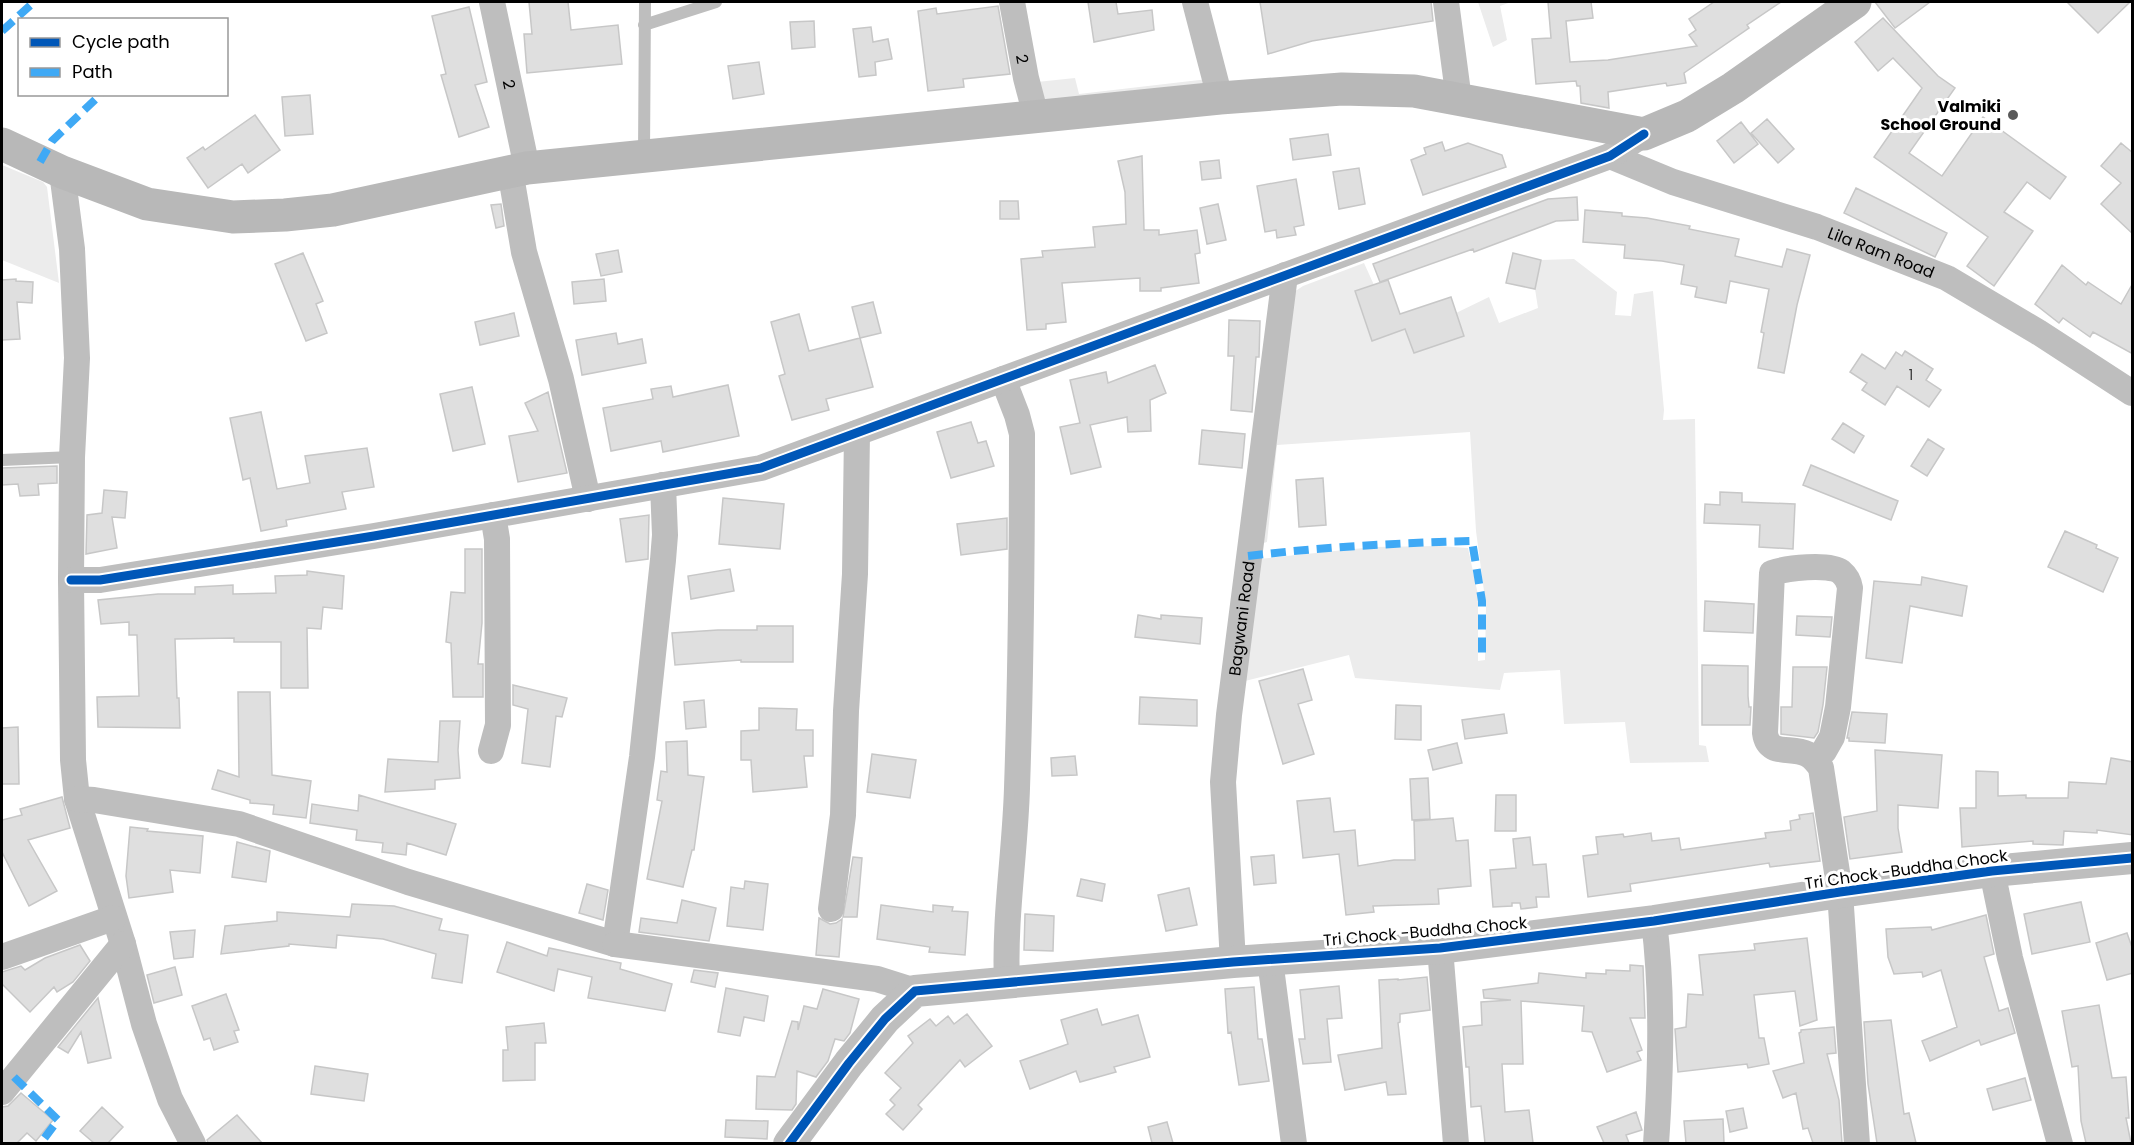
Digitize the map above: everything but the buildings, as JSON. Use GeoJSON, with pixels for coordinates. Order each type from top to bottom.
{"type":"FeatureCollection","features":[{"type":"Feature","properties":{"kind":"main road"},"geometry":{"type":"LineString","coordinates":[[2,144],[62,172],[147,204],[232,217],[333,210],[518,169],[1220,98],[1342,89],[1414,91],[1644,134],[1687,116],[1733,88],[1855,2]]}},
{"type":"Feature","properties":{"kind":"street","name":"2"},"geometry":{"type":"LineString","coordinates":[[492,2],[518,169],[524,252],[561,379],[588,499]]}},
{"type":"Feature","properties":{"kind":"street","name":"2"},"geometry":{"type":"LineString","coordinates":[[1012,2],[1026,78],[1036,116]]}},
{"type":"Feature","properties":{"kind":"street"},"geometry":{"type":"LineString","coordinates":[[1196,2],[1220,98]]}},
{"type":"Feature","properties":{"kind":"street"},"geometry":{"type":"LineString","coordinates":[[1446,2],[1457,85],[1455,98]]}},
{"type":"Feature","properties":{"kind":"street"},"geometry":{"type":"LineString","coordinates":[[71,580],[100,580],[761,468],[1610,156],[1644,134]]}},
{"type":"Feature","properties":{"kind":"street","name":"Lila Ram Road"},"geometry":{"type":"LineString","coordinates":[[1610,156],[1673,182],[1817,227],[1947,278],[2038,332],[2133,393]]}},
{"type":"Feature","properties":{"kind":"street"},"geometry":{"type":"LineString","coordinates":[[62,172],[72,249],[77,358],[72,457],[71,580],[73,760],[77,799],[123,944],[148,1035],[170,1099],[193,1143]]}},
{"type":"Feature","properties":{"kind":"street","name":"Bagwani Road"},"geometry":{"type":"LineString","coordinates":[[1233,962],[1223,782],[1230,703],[1285,275]]}},
{"type":"Feature","properties":{"kind":"street"},"geometry":{"type":"LineString","coordinates":[[1003,379],[1022,434],[1017,791],[1008,890],[1005,955],[1007,984]]}},
{"type":"Feature","properties":{"kind":"street"},"geometry":{"type":"LineString","coordinates":[[831,909],[843,815],[846,711],[855,574],[857,433]]}},
{"type":"Feature","properties":{"kind":"street"},"geometry":{"type":"LineString","coordinates":[[615,944],[642,757],[663,561],[665,535],[663,485]]}},
{"type":"Feature","properties":{"kind":"street"},"geometry":{"type":"LineString","coordinates":[[491,751],[498,725],[497,539],[493,515]]}},
{"type":"Feature","properties":{"kind":"street"},"geometry":{"type":"LineString","coordinates":[[1815,760],[1824,751],[1832,737],[1838,707],[1849,580],[1834,568],[1787,568],[1772,573],[1766,740],[1773,748],[1801,752],[1815,760],[1821,768],[1840,892],[1857,1143]]}},
{"type":"Feature","properties":{"kind":"street"},"geometry":{"type":"LineString","coordinates":[[77,799],[239,824],[408,882],[615,944],[877,979],[915,991],[885,1019],[789,1143]]}},
{"type":"Feature","properties":{"kind":"street","name":"Tri Chock -Buddha Chock"},"geometry":{"type":"LineString","coordinates":[[915,991],[1233,962],[1440,948],[1654,921],[1992,871],[2133,858]]}},
{"type":"Feature","properties":{"kind":"street"},"geometry":{"type":"LineString","coordinates":[[1992,871],[2010,958],[2060,1143]]}},
{"type":"Feature","properties":{"kind":"street"},"geometry":{"type":"LineString","coordinates":[[2,957],[113,918]]}},
{"type":"Feature","properties":{"kind":"street"},"geometry":{"type":"LineString","coordinates":[[1654,921],[1659,961],[1661,1023],[1656,1143]]}},
{"type":"Feature","properties":{"kind":"street"},"geometry":{"type":"LineString","coordinates":[[2,1092],[123,944]]}},
{"type":"Feature","properties":{"kind":"street"},"geometry":{"type":"LineString","coordinates":[[1440,948],[1456,1143]]}},
{"type":"Feature","properties":{"kind":"street"},"geometry":{"type":"LineString","coordinates":[[1270,960],[1294,1143]]}},
{"type":"Feature","properties":{"kind":"lane"},"geometry":{"type":"LineString","coordinates":[[644,155],[645,2]]}},
{"type":"Feature","properties":{"kind":"lane"},"geometry":{"type":"LineString","coordinates":[[645,25],[716,2]]}},
{"type":"Feature","properties":{"kind":"lane"},"geometry":{"type":"LineString","coordinates":[[2,460],[72,457]]}},
{"type":"Feature","properties":{"kind":"shaded area"},"geometry":{"type":"Polygon","coordinates":[[[1478,2],[1511,2],[1500,6],[1507,40],[1493,47],[1478,2]]]}},
{"type":"Feature","properties":{"kind":"shaded area"},"geometry":{"type":"Polygon","coordinates":[[[1075,78],[1079,94],[1208,79],[1212,83],[1052,106],[1039,97],[1037,82],[1075,78]]]}},
{"type":"Feature","properties":{"kind":"shaded area"},"geometry":{"type":"Polygon","coordinates":[[[2,165],[43,182],[47,187],[59,283],[2,260],[2,165]]]}},
{"type":"Feature","properties":{"kind":"shaded area"},"geometry":{"type":"Polygon","coordinates":[[[1574,259],[1617,292],[1615,315],[1631,316],[1634,294],[1653,291],[1663,420],[1695,419],[1699,745],[1706,746],[1709,762],[1630,763],[1625,722],[1564,724],[1560,670],[1504,673],[1500,690],[1355,678],[1349,655],[1241,682],[1259,559],[1373,547],[1468,548],[1478,595],[1478,661],[1485,660],[1486,606],[1476,531],[1470,432],[1277,445],[1267,542],[1257,545],[1294,292],[1303,286],[1364,263],[1374,285],[1355,292],[1372,340],[1405,329],[1414,353],[1464,336],[1456,313],[1489,297],[1499,323],[1538,308],[1535,289],[1541,260],[1574,259]]]}},
{"type":"Feature","properties":{"kind":"marked path"},"geometry":{"type":"LineString","coordinates":[[2,31],[34,2]]}},
{"type":"Feature","properties":{"kind":"marked path"},"geometry":{"type":"LineString","coordinates":[[40,162],[52,141],[99,96]]}},
{"type":"Feature","properties":{"kind":"marked path"},"geometry":{"type":"LineString","coordinates":[[1248,556],[1360,546],[1472,541],[1482,601],[1482,655]]}},
{"type":"Feature","properties":{"kind":"marked path"},"geometry":{"type":"LineString","coordinates":[[14,1077],[58,1120],[40,1144]]}},
{"type":"Feature","properties":{"kind":"cycle path"},"geometry":{"type":"LineString","coordinates":[[71,580],[100,580],[374,536],[761,468],[1610,156],[1644,134]]}},
{"type":"Feature","properties":{"kind":"cycle path"},"geometry":{"type":"LineString","coordinates":[[789,1144],[885,1019],[915,991],[1233,962],[1440,948],[1654,921],[1992,871],[2132,858]]}},
{"type":"Feature","properties":{"kind":"place","name":"Valmiki School Ground"},"geometry":{"type":"Point","coordinates":[2013,115]}}]}
